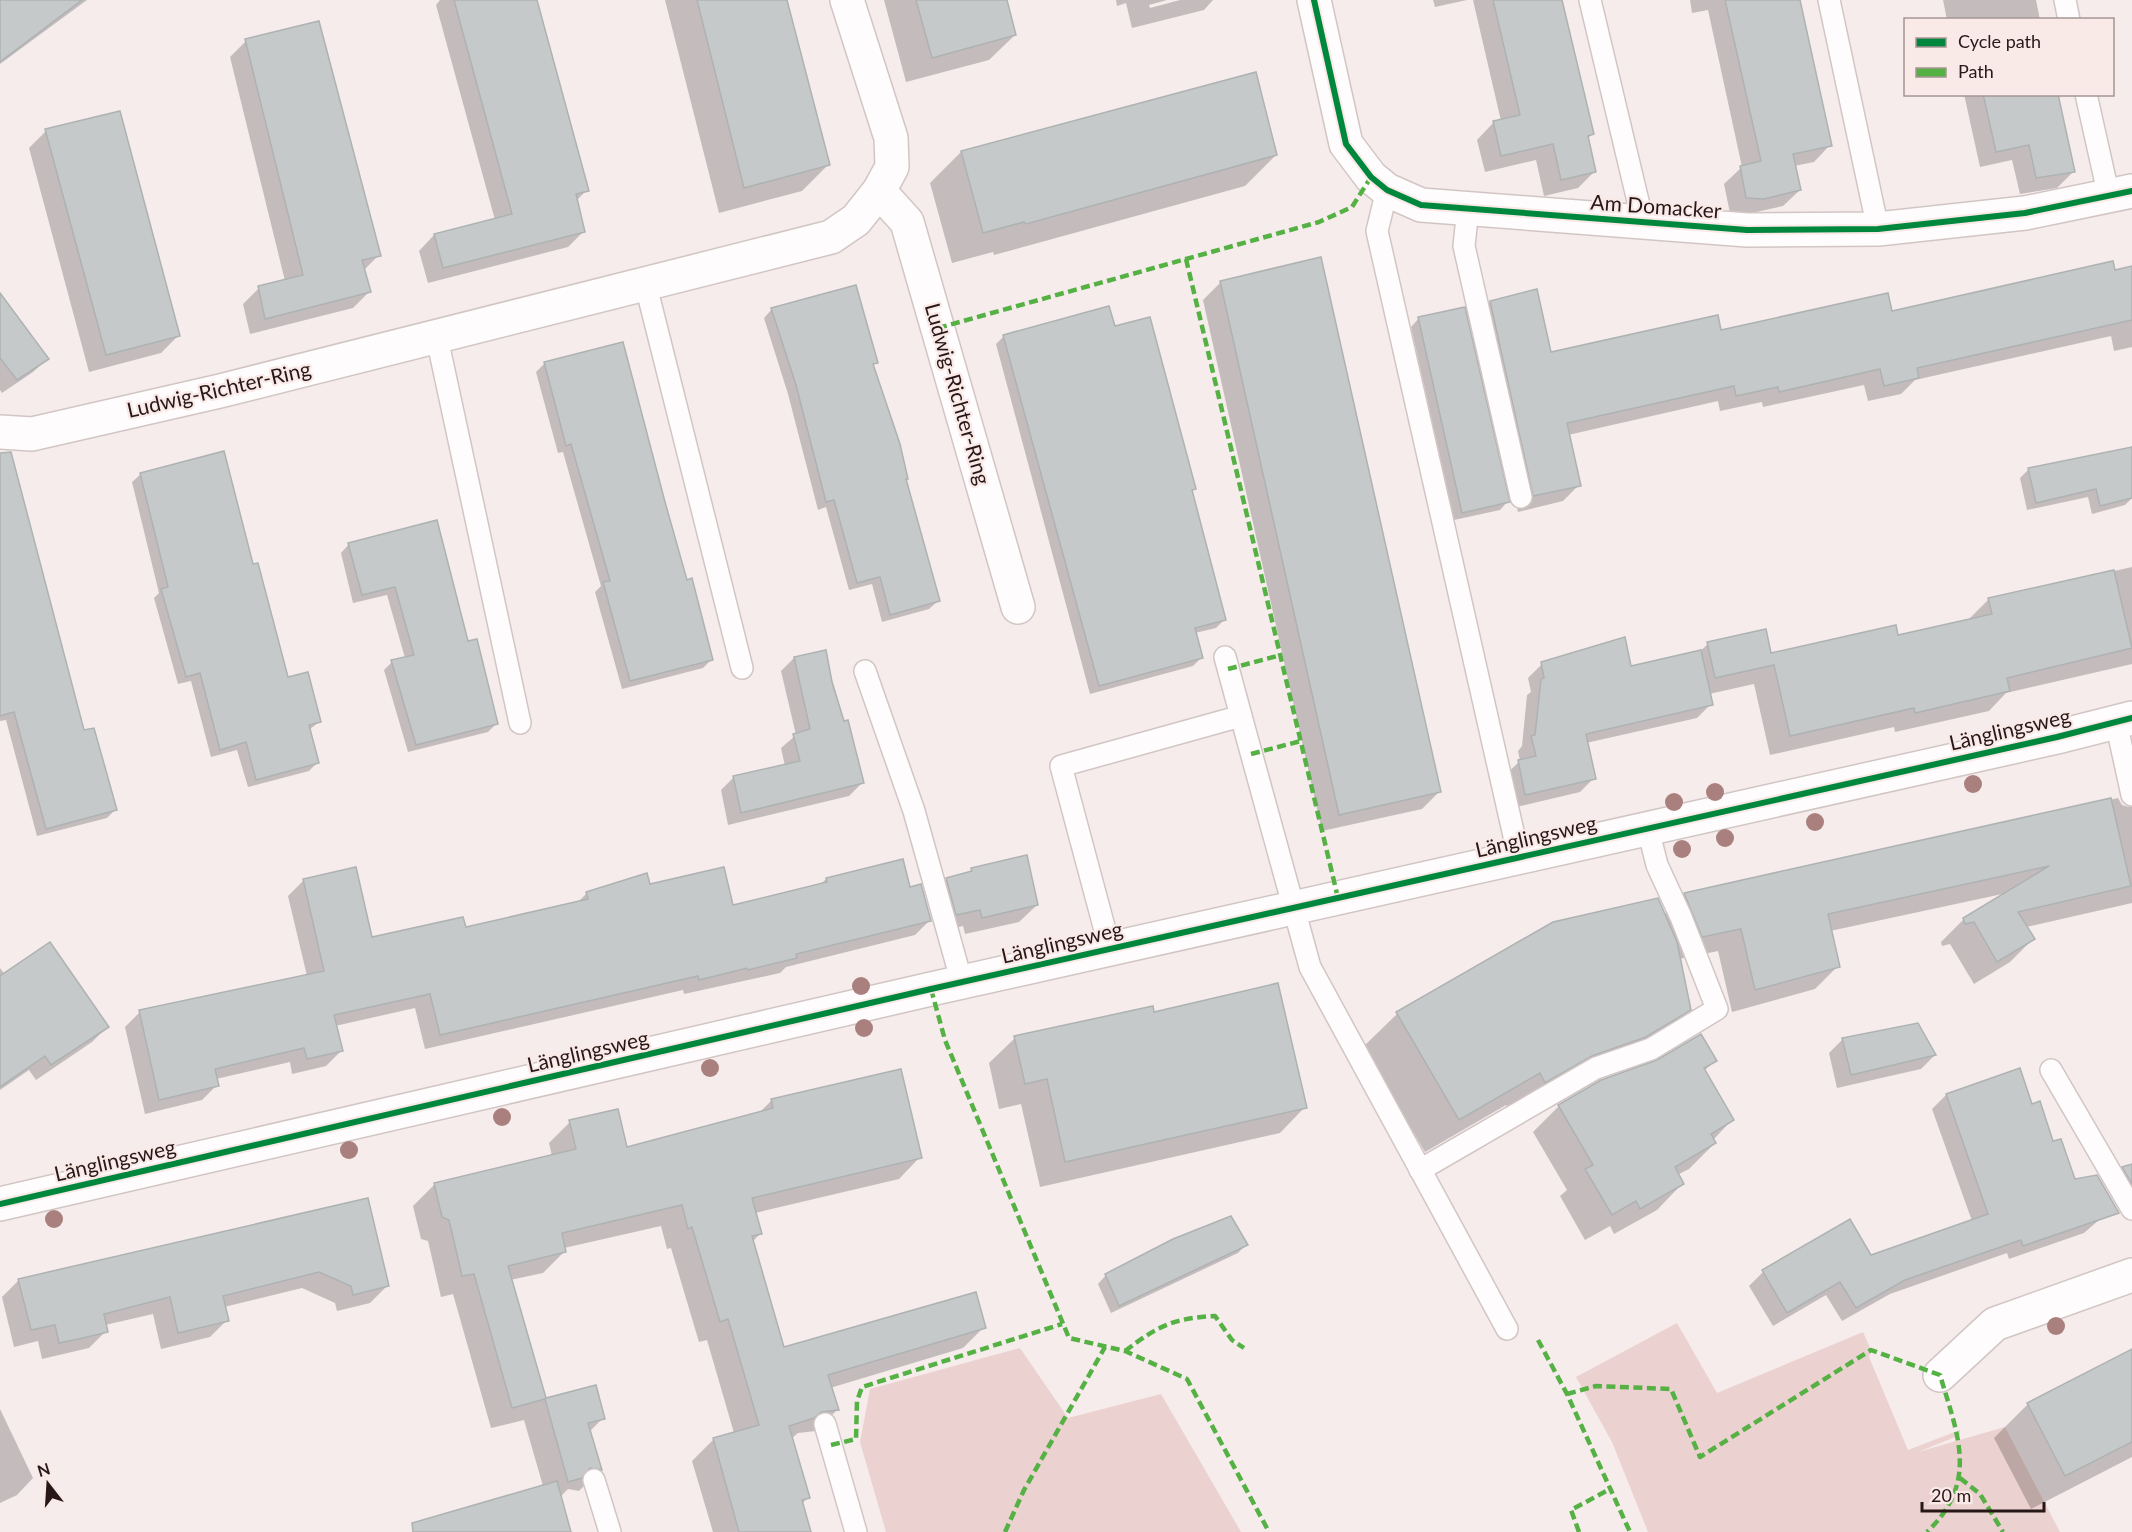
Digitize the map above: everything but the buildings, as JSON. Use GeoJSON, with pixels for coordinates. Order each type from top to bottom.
{"type":"FeatureCollection","features":[{"type":"Feature","properties":{"kind":"street","name":"Ludwig-Richter-Ring"},"geometry":{"type":"LineString","coordinates":[[0,432],[32,434],[437,338],[645,282],[831,237],[856,220],[879,191],[892,167],[891,138],[847,0]]}},
{"type":"Feature","properties":{"kind":"street","name":"Am Domacker"},"geometry":{"type":"LineString","coordinates":[[1314,0],[1346,144],[1371,177],[1387,190],[1421,205],[1747,230],[1878,229],[2025,213],[2120,194]]}},
{"type":"Feature","properties":{"kind":"street","name":"Ludwig-Richter-Ring"},"geometry":{"type":"LineString","coordinates":[[879,191],[907,222],[1018,607]]}},
{"type":"Feature","properties":{"kind":"street","name":"Länglingsweg"},"geometry":{"type":"LineString","coordinates":[[0,1204],[962,982],[2124,720]]}},
{"type":"Feature","properties":{"kind":"street"},"geometry":{"type":"LineString","coordinates":[[1940,1376],[1995,1324],[2132,1275]]}},
{"type":"Feature","properties":{"kind":"lane"},"geometry":{"type":"LineString","coordinates":[[1590,0],[1643,222]]}},
{"type":"Feature","properties":{"kind":"lane"},"geometry":{"type":"LineString","coordinates":[[1829,0],[1878,229]]}},
{"type":"Feature","properties":{"kind":"lane"},"geometry":{"type":"LineString","coordinates":[[2065,0],[2069,18]]}},
{"type":"Feature","properties":{"kind":"lane"},"geometry":{"type":"LineString","coordinates":[[2087,96],[2120,194]]}},
{"type":"Feature","properties":{"kind":"lane"},"geometry":{"type":"LineString","coordinates":[[1387,190],[1377,231],[1519,858]]}},
{"type":"Feature","properties":{"kind":"lane"},"geometry":{"type":"LineString","coordinates":[[1468,208],[1464,246],[1521,497]]}},
{"type":"Feature","properties":{"kind":"lane"},"geometry":{"type":"LineString","coordinates":[[645,282],[742,668]]}},
{"type":"Feature","properties":{"kind":"lane"},"geometry":{"type":"LineString","coordinates":[[437,338],[520,723]]}},
{"type":"Feature","properties":{"kind":"lane"},"geometry":{"type":"LineString","coordinates":[[1225,657],[1310,967],[1507,1329]]}},
{"type":"Feature","properties":{"kind":"lane"},"geometry":{"type":"LineString","coordinates":[[865,671],[914,812],[962,982]]}},
{"type":"Feature","properties":{"kind":"lane"},"geometry":{"type":"LineString","coordinates":[[1110,949],[1061,766],[1241,717]]}},
{"type":"Feature","properties":{"kind":"lane"},"geometry":{"type":"LineString","coordinates":[[2124,720],[2132,795]]}},
{"type":"Feature","properties":{"kind":"lane"},"geometry":{"type":"LineString","coordinates":[[1420,1170],[1596,1068],[1651,1049],[1717,1009],[1682,917],[1657,865],[1648,829]]}},
{"type":"Feature","properties":{"kind":"lane"},"geometry":{"type":"LineString","coordinates":[[2051,1070],[2132,1209]]}},
{"type":"Feature","properties":{"kind":"lane"},"geometry":{"type":"LineString","coordinates":[[825,1424],[856,1532]]}},
{"type":"Feature","properties":{"kind":"lane"},"geometry":{"type":"LineString","coordinates":[[594,1480],[610,1532]]}},
{"type":"Feature","properties":{"kind":"shaded area"},"geometry":{"type":"Polygon","coordinates":[[[1677,1323],[1717,1393],[1863,1332],[1871,1350],[1869,1357],[1908,1450],[1960,1430],[1960,1435],[1918,1452],[2005,1427],[2060,1532],[1648,1532],[1612,1442],[1576,1377],[1677,1323]]]}},
{"type":"Feature","properties":{"kind":"shaded area"},"geometry":{"type":"Polygon","coordinates":[[[1020,1348],[1068,1418],[1161,1394],[1241,1532],[886,1532],[860,1442],[870,1389],[1020,1348]]]}},
{"type":"Feature","properties":{"kind":"marked path"},"geometry":{"type":"LineString","coordinates":[[938,328],[1319,222],[1352,207],[1371,177]]}},
{"type":"Feature","properties":{"kind":"marked path"},"geometry":{"type":"LineString","coordinates":[[1186,259],[1338,898]]}},
{"type":"Feature","properties":{"kind":"marked path"},"geometry":{"type":"LineString","coordinates":[[1228,669],[1281,655]]}},
{"type":"Feature","properties":{"kind":"marked path"},"geometry":{"type":"LineString","coordinates":[[1251,754],[1301,741]]}},
{"type":"Feature","properties":{"kind":"marked path"},"geometry":{"type":"LineString","coordinates":[[931,989],[945,1040],[1069,1338],[1125,1351],[1187,1379],[1269,1532]]}},
{"type":"Feature","properties":{"kind":"marked path"},"geometry":{"type":"LineString","coordinates":[[1125,1351],[1157,1329],[1177,1321],[1215,1316],[1232,1340],[1244,1348]]}},
{"type":"Feature","properties":{"kind":"marked path"},"geometry":{"type":"LineString","coordinates":[[831,1445],[856,1439],[857,1401],[862,1387],[1062,1324]]}},
{"type":"Feature","properties":{"kind":"marked path"},"geometry":{"type":"LineString","coordinates":[[1538,1340],[1567,1394],[1630,1532]]}},
{"type":"Feature","properties":{"kind":"marked path"},"geometry":{"type":"LineString","coordinates":[[1005,1532],[1024,1490],[1105,1347]]}},
{"type":"Feature","properties":{"kind":"marked path"},"geometry":{"type":"LineString","coordinates":[[1567,1394],[1596,1386],[1671,1389],[1700,1457],[1871,1350],[1940,1375],[1958,1438],[1959,1476],[1954,1495],[1927,1532]]}},
{"type":"Feature","properties":{"kind":"marked path"},"geometry":{"type":"LineString","coordinates":[[1960,1478],[1980,1494],[2003,1532]]}},
{"type":"Feature","properties":{"kind":"marked path"},"geometry":{"type":"LineString","coordinates":[[1579,1532],[1571,1510],[1610,1489]]}},
{"type":"Feature","properties":{"kind":"cycle path"},"geometry":{"type":"LineString","coordinates":[[1314,0],[1346,144],[1371,177],[1387,190],[1421,205],[1747,230],[1878,229],[2025,213],[2132,191]]}},
{"type":"Feature","properties":{"kind":"cycle path"},"geometry":{"type":"LineString","coordinates":[[0,1204],[931,989],[2057,737],[2132,718]]}}]}
